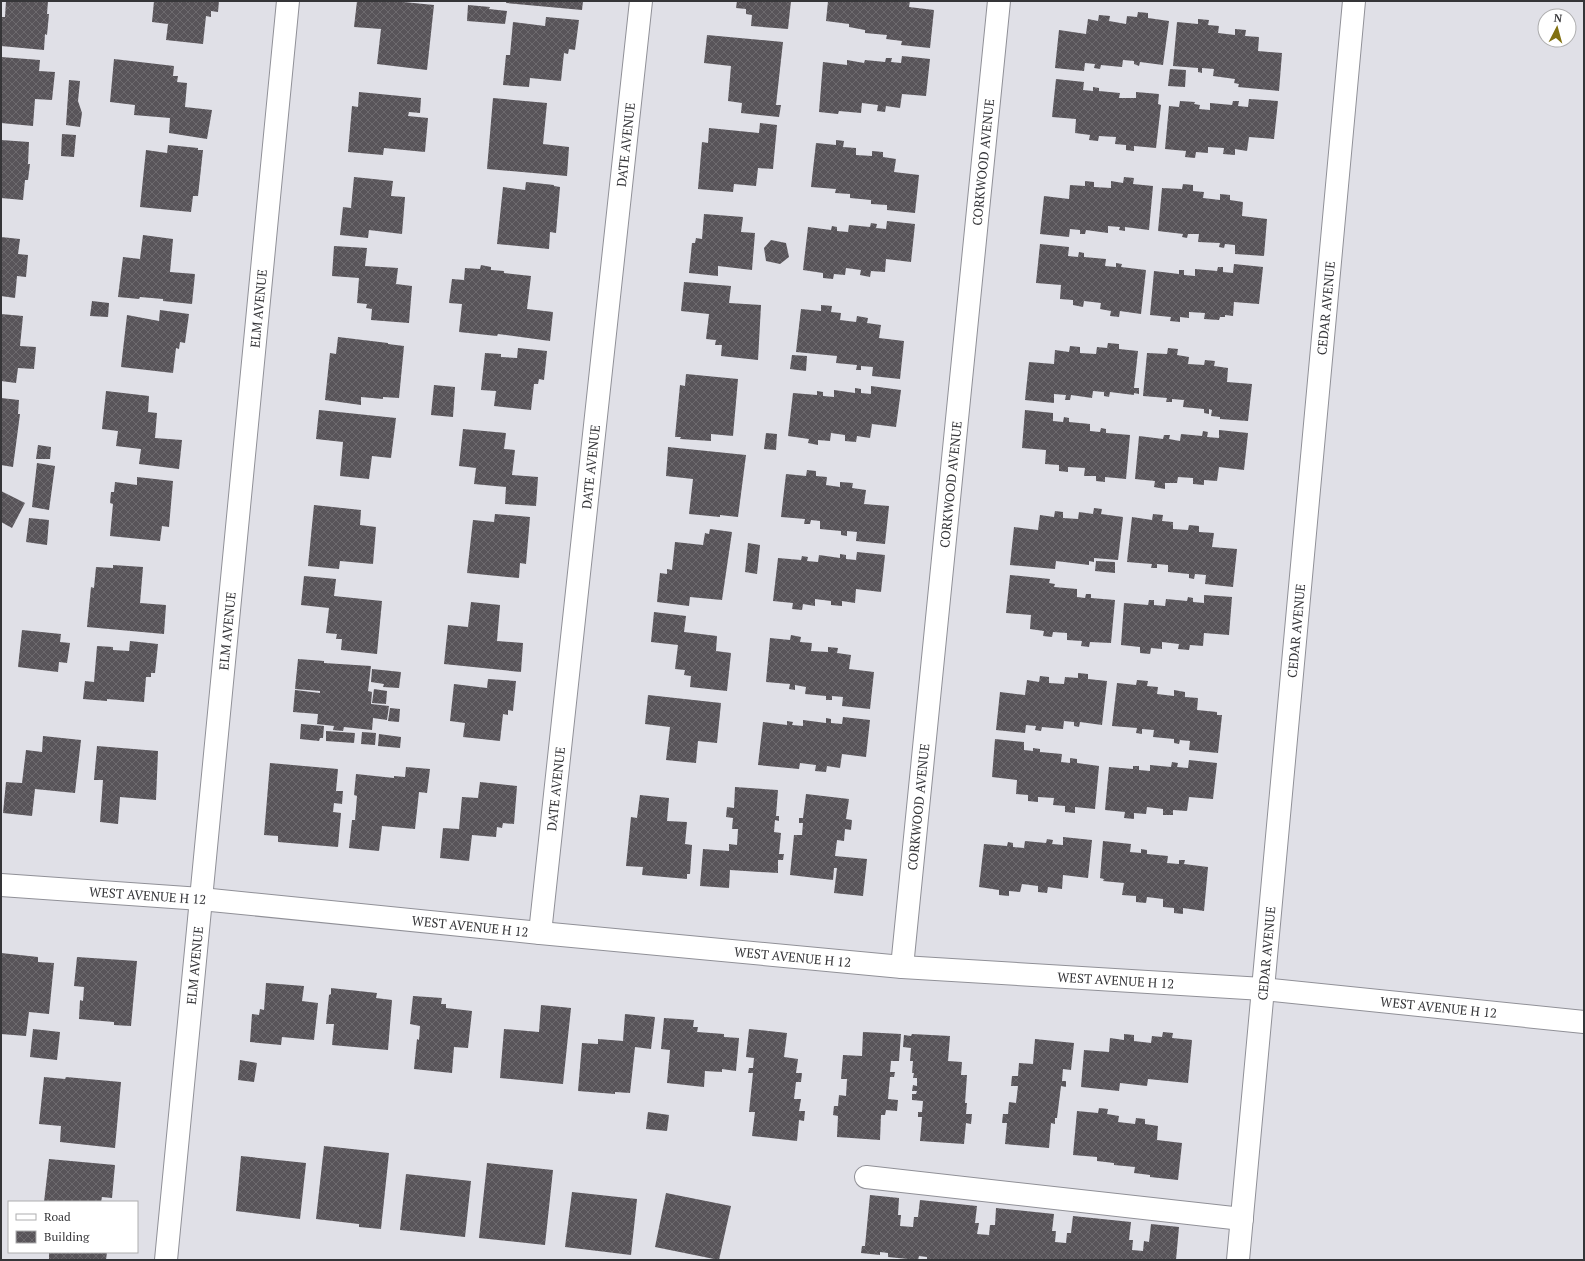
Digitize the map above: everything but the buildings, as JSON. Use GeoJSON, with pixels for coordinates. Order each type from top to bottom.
{"type":"FeatureCollection","features":[{"type":"Feature","properties":{"kind":"street","name":"ELM AVENUE"},"geometry":{"type":"LineString","coordinates":[[166,1260],[288,1]]}},
{"type":"Feature","properties":{"kind":"street","name":"DATE AVENUE"},"geometry":{"type":"LineString","coordinates":[[540,933],[641,1]]}},
{"type":"Feature","properties":{"kind":"street","name":"CORKWOOD AVENUE"},"geometry":{"type":"LineString","coordinates":[[902,967],[999,1]]}},
{"type":"Feature","properties":{"kind":"street","name":"CEDAR AVENUE"},"geometry":{"type":"LineString","coordinates":[[1238,1260],[1354,1]]}},
{"type":"Feature","properties":{"kind":"street","name":"WEST AVENUE H 12"},"geometry":{"type":"LineString","coordinates":[[1,885],[201,899],[902,967],[1263,989],[1584,1022]]}},
{"type":"Feature","properties":{"kind":"street"},"geometry":{"type":"LineString","coordinates":[[866,1177],[1242,1219]]}}]}
